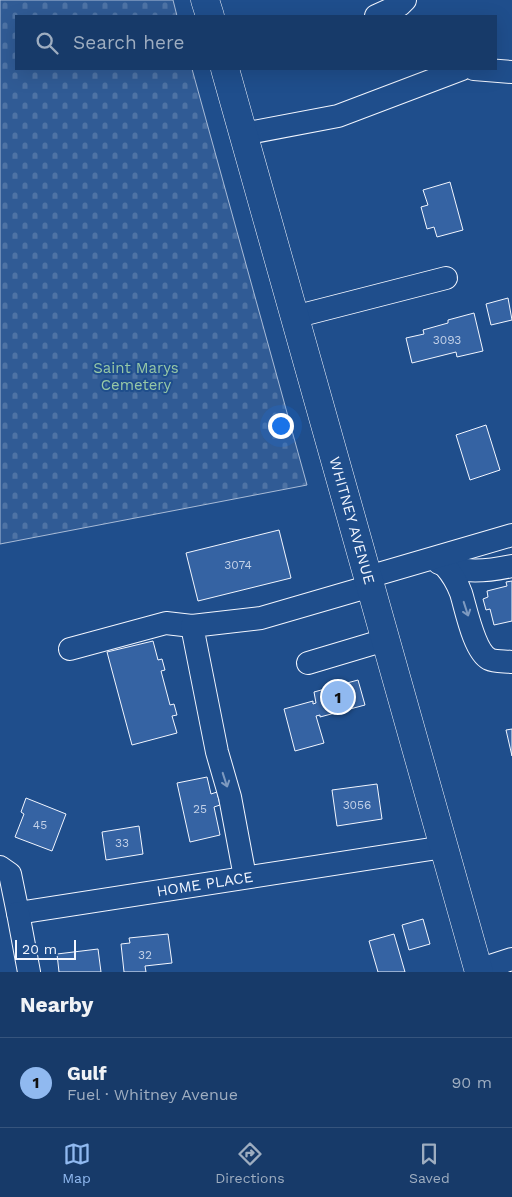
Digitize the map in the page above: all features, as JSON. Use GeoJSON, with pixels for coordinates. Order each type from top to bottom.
{"type":"FeatureCollection","features":[{"type":"Feature","properties":{"kind":"highway"},"geometry":{"type":"LineString","coordinates":[[205,0],[210,15]]}},
{"type":"Feature","properties":{"kind":"highway","name":"WHITNEY AVENUE"},"geometry":{"type":"LineString","coordinates":[[225,70],[479,971]]}},
{"type":"Feature","properties":{"kind":"street"},"geometry":{"type":"LineString","coordinates":[[378,15],[400,5],[405,0]]}},
{"type":"Feature","properties":{"kind":"street"},"geometry":{"type":"LineString","coordinates":[[243,134],[338,116],[459,70]]}},
{"type":"Feature","properties":{"kind":"street"},"geometry":{"type":"LineString","coordinates":[[487,70],[512,72]]}},
{"type":"Feature","properties":{"kind":"street"},"geometry":{"type":"LineString","coordinates":[[294,317],[446,278]]}},
{"type":"Feature","properties":{"kind":"street"},"geometry":{"type":"LineString","coordinates":[[70,649],[166,623],[192,626],[261,618],[369,581],[437,562],[512,535]]}},
{"type":"Feature","properties":{"kind":"street"},"geometry":{"type":"LineString","coordinates":[[437,562],[468,570],[488,571],[512,566]]}},
{"type":"Feature","properties":{"kind":"street"},"geometry":{"type":"LineString","coordinates":[[437,562],[453,576],[460,591],[474,635],[484,656],[491,660],[512,662]]}},
{"type":"Feature","properties":{"kind":"street"},"geometry":{"type":"LineString","coordinates":[[192,626],[213,733],[230,797],[245,877]]}},
{"type":"Feature","properties":{"kind":"street"},"geometry":{"type":"LineString","coordinates":[[308,663],[386,640]]}},
{"type":"Feature","properties":{"kind":"street","name":"HOME PLACE"},"geometry":{"type":"LineString","coordinates":[[18,913],[444,847]]}},
{"type":"Feature","properties":{"kind":"street"},"geometry":{"type":"LineString","coordinates":[[0,867],[10,874],[29,972]]}},
{"type":"Feature","properties":{"kind":"street"},"geometry":{"type":"LineString","coordinates":[[479,971],[512,959]]}},
{"type":"Feature","properties":{"kind":"green space","name":"Saint Marys Cemetery"},"geometry":{"type":"Polygon","coordinates":[[[0,0],[173,0],[177,15],[15,15],[15,70],[192,70],[307,485],[0,544],[0,0]]]}},
{"type":"Feature","properties":{"kind":"building"},"geometry":{"type":"Polygon","coordinates":[[[450,182],[463,230],[437,237],[434,227],[427,229],[421,207],[428,205],[423,190],[450,182]]]}},
{"type":"Feature","properties":{"kind":"building"},"geometry":{"type":"Polygon","coordinates":[[[508,298],[512,320],[491,325],[486,304],[508,298]]]}},
{"type":"Feature","properties":{"kind":"building"},"geometry":{"type":"Polygon","coordinates":[[[474,313],[483,351],[457,357],[456,352],[412,363],[406,338],[424,334],[423,330],[448,323],[448,320],[474,313]]]}},
{"type":"Feature","properties":{"kind":"building"},"geometry":{"type":"Polygon","coordinates":[[[486,425],[500,470],[470,480],[456,435],[486,425]]]}},
{"type":"Feature","properties":{"kind":"building"},"geometry":{"type":"Polygon","coordinates":[[[279,530],[291,578],[198,601],[186,553],[279,530]]]}},
{"type":"Feature","properties":{"kind":"building"},"geometry":{"type":"Polygon","coordinates":[[[512,581],[512,621],[494,625],[490,609],[486,610],[483,599],[488,597],[487,591],[507,586],[506,582],[512,581]]]}},
{"type":"Feature","properties":{"kind":"building"},"geometry":{"type":"Polygon","coordinates":[[[153,641],[158,660],[162,659],[165,670],[161,671],[170,705],[174,704],[177,715],[172,716],[177,733],[132,745],[107,652],[153,641]]]}},
{"type":"Feature","properties":{"kind":"building"},"geometry":{"type":"Polygon","coordinates":[[[358,680],[365,705],[320,717],[320,715],[316,716],[324,743],[295,751],[284,709],[313,701],[313,704],[316,703],[314,692],[358,680]]]}},
{"type":"Feature","properties":{"kind":"building"},"geometry":{"type":"Polygon","coordinates":[[[512,729],[512,756],[506,730],[512,729]]]}},
{"type":"Feature","properties":{"kind":"building"},"geometry":{"type":"Polygon","coordinates":[[[207,777],[211,794],[217,792],[220,805],[214,807],[220,835],[190,842],[177,783],[207,777]]]}},
{"type":"Feature","properties":{"kind":"building"},"geometry":{"type":"Polygon","coordinates":[[[377,784],[382,819],[337,826],[332,790],[377,784]]]}},
{"type":"Feature","properties":{"kind":"building"},"geometry":{"type":"Polygon","coordinates":[[[26,798],[66,814],[52,851],[15,837],[24,814],[21,812],[26,798]]]}},
{"type":"Feature","properties":{"kind":"building"},"geometry":{"type":"Polygon","coordinates":[[[139,826],[143,854],[106,860],[102,832],[139,826]]]}},
{"type":"Feature","properties":{"kind":"building"},"geometry":{"type":"Polygon","coordinates":[[[423,919],[430,944],[409,950],[402,925],[423,919]]]}},
{"type":"Feature","properties":{"kind":"building"},"geometry":{"type":"Polygon","coordinates":[[[168,934],[172,963],[145,966],[146,972],[124,972],[121,944],[130,943],[129,938],[168,934]]]}},
{"type":"Feature","properties":{"kind":"building"},"geometry":{"type":"Polygon","coordinates":[[[394,934],[405,972],[378,972],[369,941],[394,934]]]}},
{"type":"Feature","properties":{"kind":"building"},"geometry":{"type":"Polygon","coordinates":[[[98,949],[101,972],[59,972],[57,954],[98,949]]]}},
{"type":"Feature","properties":{"kind":"place","name":"Gulf"},"geometry":{"type":"Point","coordinates":[338,697]}}]}
